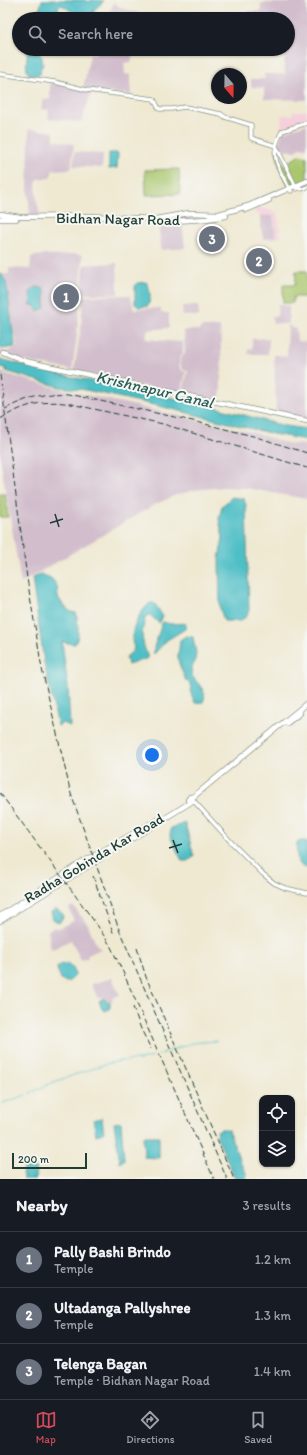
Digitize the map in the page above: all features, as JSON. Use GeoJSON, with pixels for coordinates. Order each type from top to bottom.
{"type":"FeatureCollection","features":[{"type":"Feature","properties":{"kind":"main road","name":"Bidhan Nagar Road"},"geometry":{"type":"LineString","coordinates":[[20,218],[89,216],[156,219],[189,213],[213,215],[239,209],[290,190],[307,181]]}},
{"type":"Feature","properties":{"kind":"main road","name":"Bidhan Nagar Road"},"geometry":{"type":"LineString","coordinates":[[297,187],[307,186]]}},
{"type":"Feature","properties":{"kind":"main road"},"geometry":{"type":"LineString","coordinates":[[0,214],[20,218]]}},
{"type":"Feature","properties":{"kind":"main road"},"geometry":{"type":"LineString","coordinates":[[0,219],[20,218]]}},
{"type":"Feature","properties":{"kind":"main road"},"geometry":{"type":"LineString","coordinates":[[3,352],[25,361],[38,364],[307,421]]}},
{"type":"Feature","properties":{"kind":"main road","name":"Radha Gobinda Kar Road"},"geometry":{"type":"LineString","coordinates":[[0,916],[29,899],[83,862],[191,800],[307,703]]}},
{"type":"Feature","properties":{"kind":"main road"},"geometry":{"type":"LineString","coordinates":[[0,920],[29,899],[116,848],[208,789],[307,707]]}},
{"type":"Feature","properties":{"kind":"street"},"geometry":{"type":"LineString","coordinates":[[0,74],[54,82],[87,90],[154,99],[159,109],[185,107],[218,113],[225,118],[251,125],[251,138],[276,146],[297,187]]}},
{"type":"Feature","properties":{"kind":"street"},"geometry":{"type":"LineString","coordinates":[[290,190],[278,164],[275,152],[276,146],[282,131],[307,123]]}},
{"type":"Feature","properties":{"kind":"street"},"geometry":{"type":"LineString","coordinates":[[191,800],[194,805],[198,806],[232,843],[274,883],[284,888],[307,893]]}},
{"type":"Feature","properties":{"kind":"shaded area"},"geometry":{"type":"Polygon","coordinates":[[[292,0],[307,0],[307,100],[264,99],[264,88],[251,87],[251,79],[265,79],[264,74],[285,74],[284,56],[295,56],[295,12],[247,11],[261,11],[261,3],[289,3],[292,0]]]}},
{"type":"Feature","properties":{"kind":"shaded area"},"geometry":{"type":"Polygon","coordinates":[[[114,3],[122,8],[135,12],[109,12],[114,3]]]}},
{"type":"Feature","properties":{"kind":"shaded area"},"geometry":{"type":"Polygon","coordinates":[[[90,56],[132,56],[131,62],[124,63],[125,74],[131,75],[131,95],[83,89],[90,56]]]}},
{"type":"Feature","properties":{"kind":"shaded area"},"geometry":{"type":"Polygon","coordinates":[[[50,82],[92,92],[81,122],[48,119],[49,110],[41,109],[43,99],[50,100],[50,82]]]}},
{"type":"Feature","properties":{"kind":"shaded area"},"geometry":{"type":"Polygon","coordinates":[[[293,111],[307,111],[307,122],[282,131],[281,115],[292,115],[293,111]]]}},
{"type":"Feature","properties":{"kind":"shaded area"},"geometry":{"type":"Polygon","coordinates":[[[307,124],[307,148],[300,147],[297,151],[279,149],[278,146],[283,132],[307,124]]]}},
{"type":"Feature","properties":{"kind":"shaded area"},"geometry":{"type":"Polygon","coordinates":[[[29,129],[54,132],[54,140],[74,144],[71,169],[53,170],[50,178],[38,179],[36,184],[37,202],[40,216],[30,216],[28,190],[29,129]]]}},
{"type":"Feature","properties":{"kind":"shaded area"},"geometry":{"type":"Polygon","coordinates":[[[75,152],[103,154],[102,168],[73,166],[75,152]]]}},
{"type":"Feature","properties":{"kind":"shaded area"},"geometry":{"type":"Polygon","coordinates":[[[255,205],[277,213],[281,237],[276,238],[273,216],[255,214],[255,205]]]}},
{"type":"Feature","properties":{"kind":"shaded area"},"geometry":{"type":"Polygon","coordinates":[[[260,215],[273,216],[276,238],[264,239],[261,229],[260,215]]]}},
{"type":"Feature","properties":{"kind":"shaded area"},"geometry":{"type":"Polygon","coordinates":[[[182,220],[185,248],[161,250],[158,222],[182,220]]]}},
{"type":"Feature","properties":{"kind":"shaded area"},"geometry":{"type":"Polygon","coordinates":[[[44,254],[55,256],[74,254],[83,255],[77,335],[72,370],[34,363],[1,354],[0,350],[6,352],[13,349],[17,345],[4,274],[9,274],[9,268],[30,269],[31,257],[44,254]]]}},
{"type":"Feature","properties":{"kind":"shaded area"},"geometry":{"type":"Polygon","coordinates":[[[117,263],[118,294],[82,294],[84,265],[117,263]]]}},
{"type":"Feature","properties":{"kind":"shaded area"},"geometry":{"type":"Polygon","coordinates":[[[130,295],[134,309],[161,308],[161,313],[169,313],[169,328],[147,330],[146,339],[183,342],[183,352],[179,360],[179,366],[182,371],[186,372],[181,394],[74,371],[81,327],[83,296],[130,295]]]}},
{"type":"Feature","properties":{"kind":"shaded area"},"geometry":{"type":"Polygon","coordinates":[[[198,305],[199,316],[183,316],[182,306],[198,305]]]}},
{"type":"Feature","properties":{"kind":"shaded area"},"geometry":{"type":"Polygon","coordinates":[[[278,305],[289,306],[289,323],[273,323],[272,317],[277,316],[278,305]]]}},
{"type":"Feature","properties":{"kind":"shaded area"},"geometry":{"type":"Polygon","coordinates":[[[289,325],[296,329],[297,341],[307,342],[307,420],[276,414],[274,355],[287,356],[289,325]]]}},
{"type":"Feature","properties":{"kind":"shaded area"},"geometry":{"type":"Polygon","coordinates":[[[201,327],[220,327],[222,372],[219,402],[182,395],[188,371],[183,370],[180,361],[185,352],[184,330],[200,330],[201,327]]]}},
{"type":"Feature","properties":{"kind":"shaded area"},"geometry":{"type":"Polygon","coordinates":[[[269,338],[268,354],[248,354],[248,349],[252,348],[252,339],[269,338]]]}},
{"type":"Feature","properties":{"kind":"shaded area"},"geometry":{"type":"Polygon","coordinates":[[[0,372],[56,388],[252,432],[288,444],[307,445],[307,499],[245,488],[223,487],[195,490],[176,495],[154,505],[21,583],[0,457],[0,372]]]}},
{"type":"Feature","properties":{"kind":"shaded area"},"geometry":{"type":"Polygon","coordinates":[[[73,906],[88,925],[96,944],[101,949],[81,960],[71,940],[51,950],[48,930],[55,927],[57,929],[74,921],[69,908],[73,906]]]}},
{"type":"Feature","properties":{"kind":"shaded area"},"geometry":{"type":"Polygon","coordinates":[[[112,978],[120,995],[112,998],[113,1001],[108,1002],[105,997],[98,998],[91,984],[112,978]]]}},
{"type":"Feature","properties":{"kind":"green space"},"geometry":{"type":"Polygon","coordinates":[[[276,149],[295,186],[290,188],[279,166],[276,149]]]}},
{"type":"Feature","properties":{"kind":"green space"},"geometry":{"type":"Polygon","coordinates":[[[300,155],[307,157],[307,181],[296,185],[286,164],[300,155]]]}},
{"type":"Feature","properties":{"kind":"green space"},"geometry":{"type":"Polygon","coordinates":[[[179,169],[180,194],[146,195],[145,170],[179,169]]]}},
{"type":"Feature","properties":{"kind":"green space"},"geometry":{"type":"Polygon","coordinates":[[[296,271],[307,271],[307,297],[293,297],[293,303],[283,303],[283,285],[295,285],[296,271]]]}},
{"type":"Feature","properties":{"kind":"green space"},"geometry":{"type":"Polygon","coordinates":[[[0,494],[5,494],[8,517],[0,517],[0,494]]]}},
{"type":"Feature","properties":{"kind":"water"},"geometry":{"type":"Polygon","coordinates":[[[42,0],[85,0],[88,2],[91,0],[104,1],[94,10],[94,12],[72,12],[62,5],[58,7],[59,12],[34,12],[40,8],[42,0]]]}},
{"type":"Feature","properties":{"kind":"water"},"geometry":{"type":"Polygon","coordinates":[[[27,56],[42,57],[43,64],[40,70],[41,73],[38,75],[29,75],[26,66],[27,56]]]}},
{"type":"Feature","properties":{"kind":"water"},"geometry":{"type":"Polygon","coordinates":[[[109,153],[118,153],[117,168],[109,169],[109,153]]]}},
{"type":"Feature","properties":{"kind":"water"},"geometry":{"type":"Polygon","coordinates":[[[0,274],[2,274],[6,282],[15,344],[14,347],[2,349],[0,347],[0,274]]]}},
{"type":"Feature","properties":{"kind":"water"},"geometry":{"type":"Polygon","coordinates":[[[146,282],[150,291],[149,303],[148,306],[139,307],[135,304],[135,287],[137,283],[146,282]]]}},
{"type":"Feature","properties":{"kind":"water"},"geometry":{"type":"Polygon","coordinates":[[[39,287],[45,290],[45,308],[37,311],[36,306],[31,305],[30,293],[33,288],[39,287]]]}},
{"type":"Feature","properties":{"kind":"water"},"geometry":{"type":"Polygon","coordinates":[[[0,359],[58,374],[207,405],[285,426],[307,429],[307,440],[273,434],[172,409],[86,390],[60,387],[6,371],[6,368],[0,367],[0,359]]]}},
{"type":"Feature","properties":{"kind":"water"},"geometry":{"type":"Polygon","coordinates":[[[232,497],[244,499],[246,506],[249,610],[247,616],[240,621],[224,621],[220,608],[219,559],[223,538],[219,519],[222,506],[232,497]]]}},
{"type":"Feature","properties":{"kind":"water"},"geometry":{"type":"Polygon","coordinates":[[[41,575],[53,580],[57,586],[58,597],[63,605],[71,612],[76,613],[77,617],[77,641],[75,644],[62,642],[68,687],[70,726],[63,723],[58,726],[44,662],[32,578],[41,575]]]}},
{"type":"Feature","properties":{"kind":"water"},"geometry":{"type":"Polygon","coordinates":[[[150,603],[155,604],[162,615],[159,623],[150,615],[144,619],[145,622],[142,636],[148,658],[128,665],[126,657],[133,651],[134,647],[132,642],[133,629],[142,611],[150,603]]]}},
{"type":"Feature","properties":{"kind":"water"},"geometry":{"type":"Polygon","coordinates":[[[164,622],[169,624],[186,624],[185,629],[167,640],[154,654],[155,643],[162,623],[164,622]]]}},
{"type":"Feature","properties":{"kind":"water"},"geometry":{"type":"Polygon","coordinates":[[[186,636],[193,637],[196,653],[191,674],[203,691],[203,702],[195,703],[190,691],[191,687],[189,682],[186,681],[178,659],[180,640],[186,636]]]}},
{"type":"Feature","properties":{"kind":"water"},"geometry":{"type":"Polygon","coordinates":[[[185,823],[194,857],[187,861],[182,861],[170,836],[171,828],[185,823]]]}},
{"type":"Feature","properties":{"kind":"water"},"geometry":{"type":"Polygon","coordinates":[[[307,841],[307,867],[304,868],[299,863],[297,856],[297,842],[307,841]]]}},
{"type":"Feature","properties":{"kind":"water"},"geometry":{"type":"Polygon","coordinates":[[[56,909],[63,914],[63,917],[59,923],[53,919],[51,912],[56,909]]]}},
{"type":"Feature","properties":{"kind":"water"},"geometry":{"type":"Polygon","coordinates":[[[62,964],[70,965],[74,971],[75,976],[68,982],[62,981],[57,969],[58,966],[62,964]]]}},
{"type":"Feature","properties":{"kind":"water"},"geometry":{"type":"Polygon","coordinates":[[[104,998],[107,1002],[110,1002],[110,1009],[104,1011],[99,1001],[104,998]]]}},
{"type":"Feature","properties":{"kind":"water"},"geometry":{"type":"Polygon","coordinates":[[[102,1118],[104,1133],[96,1135],[93,1120],[102,1118]]]}},
{"type":"Feature","properties":{"kind":"water"},"geometry":{"type":"Polygon","coordinates":[[[121,1122],[124,1160],[121,1163],[114,1123],[121,1122]]]}},
{"type":"Feature","properties":{"kind":"water"},"geometry":{"type":"Polygon","coordinates":[[[221,1129],[228,1130],[247,1175],[246,1179],[235,1178],[216,1135],[217,1131],[221,1129]]]}},
{"type":"Feature","properties":{"kind":"water"},"geometry":{"type":"Polygon","coordinates":[[[143,1136],[159,1136],[159,1158],[144,1157],[143,1136]]]}},
{"type":"Feature","properties":{"kind":"water"},"geometry":{"type":"Polygon","coordinates":[[[23,1169],[36,1169],[35,1179],[23,1179],[23,1169]]]}},
{"type":"Feature","properties":{"kind":"waterway"},"geometry":{"type":"LineString","coordinates":[[158,1055],[192,1043],[216,1041]]}},
{"type":"Feature","properties":{"kind":"waterway"},"geometry":{"type":"LineString","coordinates":[[30,1093],[54,1082],[105,1064],[153,1057]]}},
{"type":"Feature","properties":{"kind":"waterway"},"geometry":{"type":"LineString","coordinates":[[3,1103],[26,1095]]}},
{"type":"Feature","properties":{"kind":"railway"},"geometry":{"type":"LineString","coordinates":[[0,375],[27,578],[42,669],[71,794],[120,932],[227,1179]]}},
{"type":"Feature","properties":{"kind":"railway"},"geometry":{"type":"LineString","coordinates":[[5,409],[20,402],[43,395],[68,394],[193,421],[253,436],[307,453]]}},
{"type":"Feature","properties":{"kind":"railway"},"geometry":{"type":"LineString","coordinates":[[0,419],[17,410],[34,404],[51,402],[71,404],[163,424],[307,468]]}},
{"type":"Feature","properties":{"kind":"railway"},"geometry":{"type":"LineString","coordinates":[[0,793],[110,945],[214,1179]]}},
{"type":"Feature","properties":{"kind":"railway"},"geometry":{"type":"LineString","coordinates":[[93,876],[114,935]]}},
{"type":"Feature","properties":{"kind":"railway"},"geometry":{"type":"LineString","coordinates":[[137,948],[146,977],[234,1179]]}},
{"type":"Feature","properties":{"kind":"railway"},"geometry":{"type":"LineString","coordinates":[[133,1007],[141,1029],[151,1049]]}},
{"type":"Feature","properties":{"kind":"place","name":"Telenga Bagan"},"geometry":{"type":"Point","coordinates":[212,239]}},
{"type":"Feature","properties":{"kind":"place","name":"Ultadanga Pallyshree"},"geometry":{"type":"Point","coordinates":[259,261]}},
{"type":"Feature","properties":{"kind":"place","name":"Pally Bashi Brindo"},"geometry":{"type":"Point","coordinates":[66,297]}},
{"type":"Feature","properties":{"kind":"water label","name":"Krishnapur Canal"},"geometry":{"type":"Point","coordinates":[155,389]}}]}
